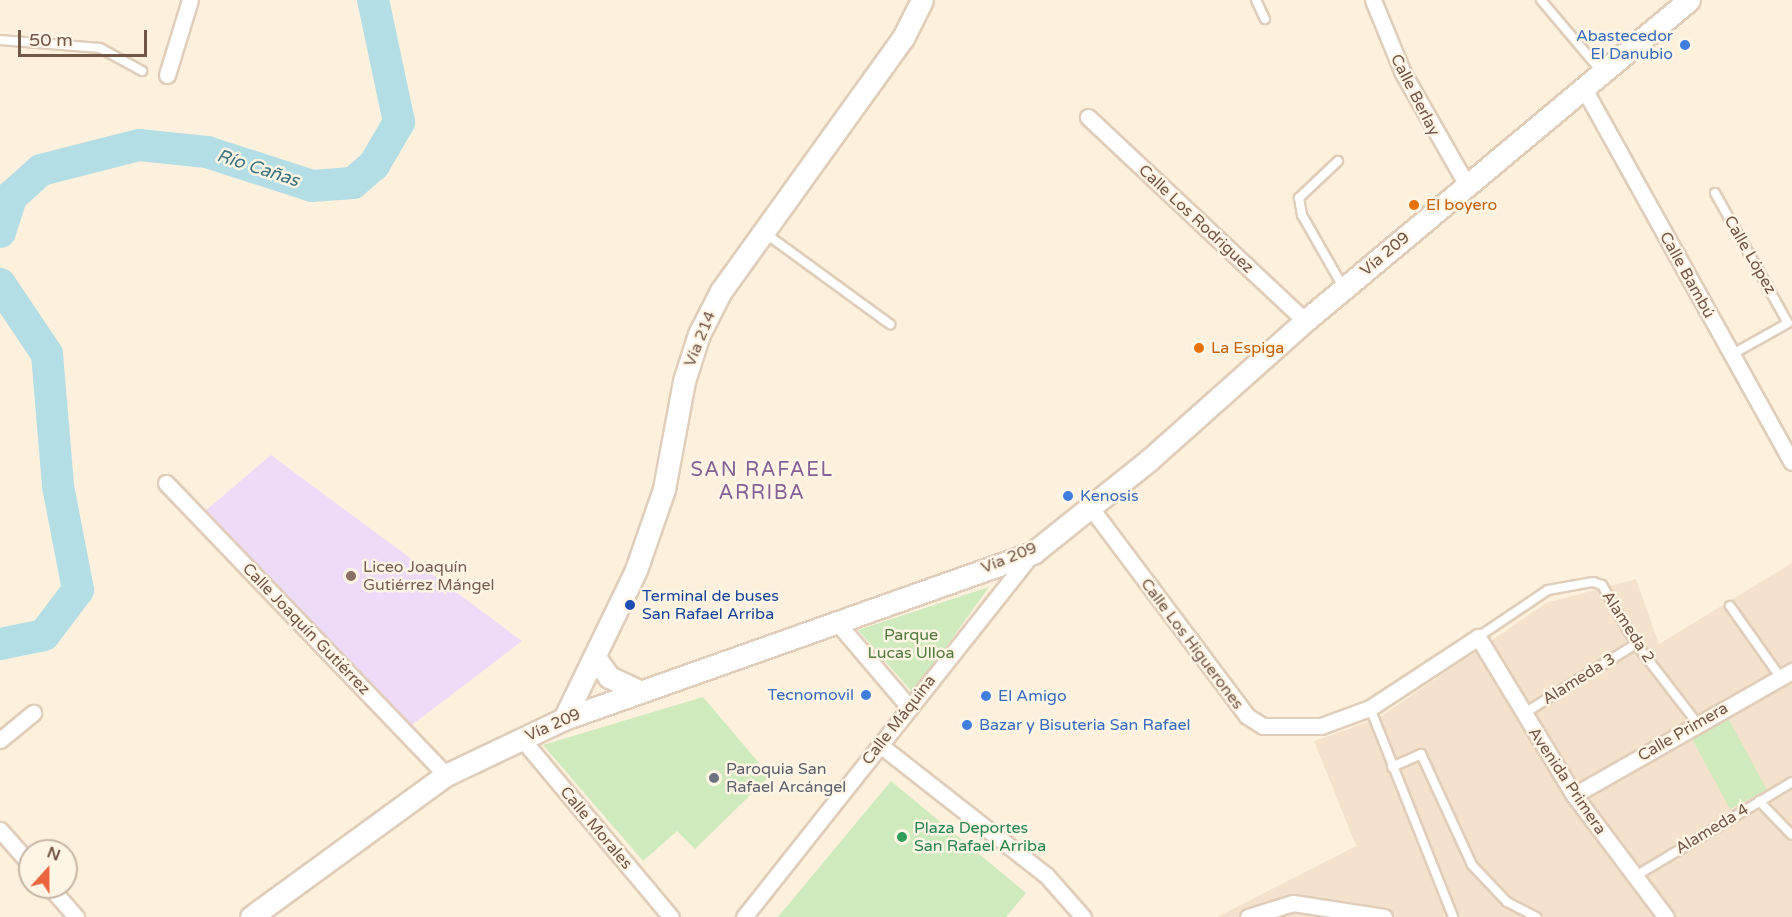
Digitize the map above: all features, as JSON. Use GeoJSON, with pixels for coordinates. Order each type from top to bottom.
{"type":"FeatureCollection","features":[{"type":"Feature","properties":{"kind":"main road","name":"Vía 214"},"geometry":{"type":"LineString","coordinates":[[564,719],[596,659],[664,489],[684,381],[699,334],[721,291],[903,38],[922,0]]}},
{"type":"Feature","properties":{"kind":"main road","name":"Vía 209"},"geometry":{"type":"LineString","coordinates":[[251,917],[446,775],[564,719],[835,620],[1033,552],[1091,508],[1305,321],[1688,0]]}},
{"type":"Feature","properties":{"kind":"main road"},"geometry":{"type":"LineString","coordinates":[[596,659],[609,677],[639,692]]}},
{"type":"Feature","properties":{"kind":"street"},"geometry":{"type":"LineString","coordinates":[[167,75],[190,0]]}},
{"type":"Feature","properties":{"kind":"street","name":"Calle Berlay"},"geometry":{"type":"LineString","coordinates":[[1373,0],[1403,73],[1467,185]]}},
{"type":"Feature","properties":{"kind":"street","name":"Calle Bambú"},"geometry":{"type":"LineString","coordinates":[[1583,87],[1792,462]]}},
{"type":"Feature","properties":{"kind":"street","name":"Calle Los Rodriguez"},"geometry":{"type":"LineString","coordinates":[[1088,117],[1305,321]]}},
{"type":"Feature","properties":{"kind":"street","name":"Calle Joaquín Gutiérrez"},"geometry":{"type":"LineString","coordinates":[[166,483],[446,775]]}},
{"type":"Feature","properties":{"kind":"street","name":"Calle Los Higuerones"},"geometry":{"type":"LineString","coordinates":[[1091,508],[1247,716],[1263,726],[1297,729],[1370,708],[1478,637]]}},
{"type":"Feature","properties":{"kind":"street","name":"Calle Máquina"},"geometry":{"type":"LineString","coordinates":[[744,917],[1033,552]]}},
{"type":"Feature","properties":{"kind":"street"},"geometry":{"type":"LineString","coordinates":[[835,620],[909,707]]}},
{"type":"Feature","properties":{"kind":"street","name":"Avenida Primera"},"geometry":{"type":"LineString","coordinates":[[1478,637],[1574,795],[1633,877],[1666,917]]}},
{"type":"Feature","properties":{"kind":"street","name":"Calle Primera"},"geometry":{"type":"LineString","coordinates":[[1574,795],[1697,723],[1786,675]]}},
{"type":"Feature","properties":{"kind":"street"},"geometry":{"type":"LineString","coordinates":[[0,740],[33,713]]}},
{"type":"Feature","properties":{"kind":"street","name":"Calle Morales"},"geometry":{"type":"LineString","coordinates":[[522,739],[671,917]]}},
{"type":"Feature","properties":{"kind":"street"},"geometry":{"type":"LineString","coordinates":[[880,745],[1046,875],[1083,917]]}},
{"type":"Feature","properties":{"kind":"street"},"geometry":{"type":"LineString","coordinates":[[0,830],[18,850]]}},
{"type":"Feature","properties":{"kind":"street"},"geometry":{"type":"LineString","coordinates":[[60,899],[76,917]]}},
{"type":"Feature","properties":{"kind":"street"},"geometry":{"type":"LineString","coordinates":[[1248,917],[1274,906],[1384,917]]}},
{"type":"Feature","properties":{"kind":"lane"},"geometry":{"type":"LineString","coordinates":[[1256,0],[1265,19]]}},
{"type":"Feature","properties":{"kind":"lane"},"geometry":{"type":"LineString","coordinates":[[1541,0],[1601,71]]}},
{"type":"Feature","properties":{"kind":"lane"},"geometry":{"type":"LineString","coordinates":[[0,40],[100,48],[142,70]]}},
{"type":"Feature","properties":{"kind":"lane"},"geometry":{"type":"LineString","coordinates":[[1338,161],[1299,198],[1302,215],[1344,288]]}},
{"type":"Feature","properties":{"kind":"lane","name":"Calle López"},"geometry":{"type":"LineString","coordinates":[[1715,193],[1788,323],[1731,355]]}},
{"type":"Feature","properties":{"kind":"lane"},"geometry":{"type":"LineString","coordinates":[[764,232],[890,324]]}},
{"type":"Feature","properties":{"kind":"lane","name":"Alameda 2"},"geometry":{"type":"LineString","coordinates":[[1478,637],[1548,590],[1593,582],[1602,585],[1636,644],[1697,723]]}},
{"type":"Feature","properties":{"kind":"lane"},"geometry":{"type":"LineString","coordinates":[[1730,606],[1786,675]]}},
{"type":"Feature","properties":{"kind":"lane","name":"Alameda 3"},"geometry":{"type":"LineString","coordinates":[[1523,714],[1636,644]]}},
{"type":"Feature","properties":{"kind":"lane"},"geometry":{"type":"LineString","coordinates":[[1370,708],[1453,917]]}},
{"type":"Feature","properties":{"kind":"lane"},"geometry":{"type":"LineString","coordinates":[[1392,767],[1421,754],[1472,865],[1507,902],[1536,917]]}},
{"type":"Feature","properties":{"kind":"lane","name":"Alameda 4"},"geometry":{"type":"LineString","coordinates":[[1633,877],[1792,782]]}},
{"type":"Feature","properties":{"kind":"lane"},"geometry":{"type":"LineString","coordinates":[[1759,801],[1792,835]]}},
{"type":"Feature","properties":{"kind":"shaded area","name":"Liceo Joaquín Gutiérrez Mángel"},"geometry":{"type":"Polygon","coordinates":[[[271,455],[522,641],[412,725],[204,512],[271,455]]]}},
{"type":"Feature","properties":{"kind":"shaded area"},"geometry":{"type":"Polygon","coordinates":[[[1792,563],[1792,917],[1217,917],[1356,846],[1314,741],[1377,719],[1546,603],[1636,579],[1659,644],[1792,563]]]}},
{"type":"Feature","properties":{"kind":"green space","name":"Parque Lucas Ulloa"},"geometry":{"type":"Polygon","coordinates":[[[989,587],[913,693],[858,630],[989,587]]]}},
{"type":"Feature","properties":{"kind":"green space"},"geometry":{"type":"Polygon","coordinates":[[[703,697],[770,776],[695,849],[677,831],[643,861],[543,745],[703,697]]]}},
{"type":"Feature","properties":{"kind":"green space"},"geometry":{"type":"Polygon","coordinates":[[[1726,714],[1767,790],[1730,809],[1690,735],[1726,714]]]}},
{"type":"Feature","properties":{"kind":"green space","name":"Plaza Deportes San Rafael Arriba"},"geometry":{"type":"Polygon","coordinates":[[[891,781],[1026,893],[1006,917],[778,917],[891,781]]]}},
{"type":"Feature","properties":{"kind":"waterway","name":"Río Cañas"},"geometry":{"type":"LineString","coordinates":[[0,232],[12,196],[41,170],[139,145],[207,152],[312,186],[353,183],[374,165],[399,122],[373,0]]}},
{"type":"Feature","properties":{"kind":"waterway","name":"Río Cañas"},"geometry":{"type":"LineString","coordinates":[[0,284],[47,354],[58,486],[78,590],[44,635],[0,644]]}},
{"type":"Feature","properties":{"kind":"place","name":"Abastecedor El Danubio"},"geometry":{"type":"Point","coordinates":[1685,45]}},
{"type":"Feature","properties":{"kind":"place","name":"El boyero"},"geometry":{"type":"Point","coordinates":[1414,205]}},
{"type":"Feature","properties":{"kind":"place","name":"La Espiga"},"geometry":{"type":"Point","coordinates":[1199,348]}},
{"type":"Feature","properties":{"kind":"place","name":"Kenosis"},"geometry":{"type":"Point","coordinates":[1068,496]}},
{"type":"Feature","properties":{"kind":"place","name":"Liceo Joaquín Gutiérrez Mángel"},"geometry":{"type":"Point","coordinates":[351,576]}},
{"type":"Feature","properties":{"kind":"place","name":"Terminal de buses San Rafael Arriba"},"geometry":{"type":"Point","coordinates":[630,605]}},
{"type":"Feature","properties":{"kind":"place","name":"Tecnomovil"},"geometry":{"type":"Point","coordinates":[866,695]}},
{"type":"Feature","properties":{"kind":"place","name":"El Amigo"},"geometry":{"type":"Point","coordinates":[986,696]}},
{"type":"Feature","properties":{"kind":"place","name":"Bazar y Bisuteria San Rafael"},"geometry":{"type":"Point","coordinates":[967,725]}},
{"type":"Feature","properties":{"kind":"place","name":"Paroquia San Rafael Arcángel"},"geometry":{"type":"Point","coordinates":[714,778]}},
{"type":"Feature","properties":{"kind":"place","name":"Plaza Deportes San Rafael Arriba"},"geometry":{"type":"Point","coordinates":[902,837]}},
{"type":"Feature","properties":{"kind":"district","name":"SAN RAFAEL ARRIBA"},"geometry":{"type":"Point","coordinates":[762,482]}}]}
